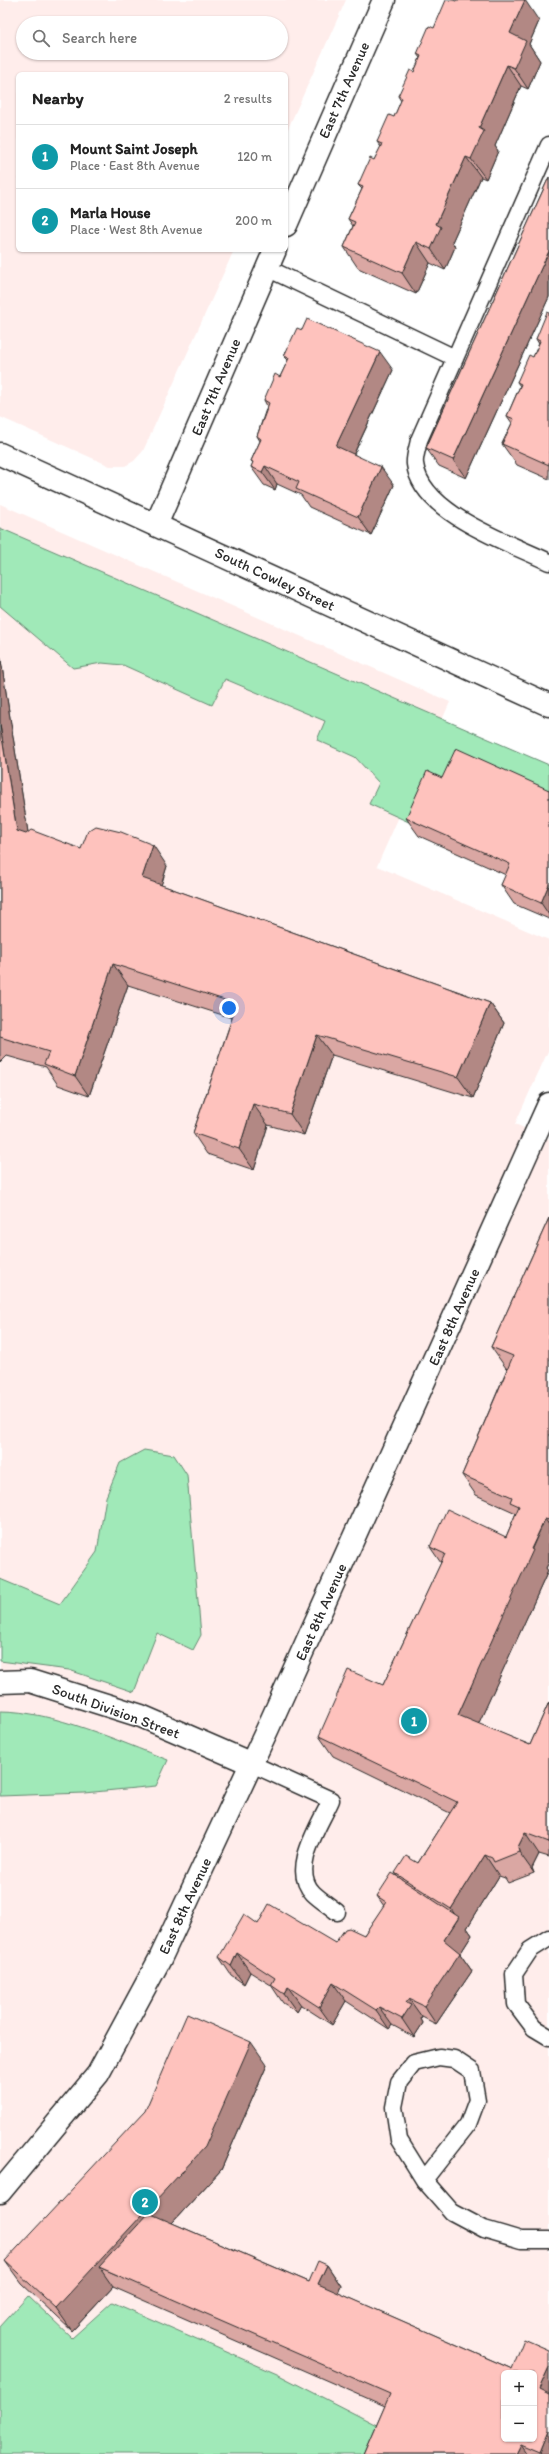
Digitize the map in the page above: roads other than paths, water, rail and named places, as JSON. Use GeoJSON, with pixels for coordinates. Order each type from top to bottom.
{"type":"FeatureCollection","features":[{"type":"Feature","properties":{"kind":"street","name":"East 7th Avenue"},"geometry":{"type":"LineString","coordinates":[[288,220],[384,0]]}},
{"type":"Feature","properties":{"kind":"street","name":"East 7th Avenue"},"geometry":{"type":"LineString","coordinates":[[156,524],[271,259]]}},
{"type":"Feature","properties":{"kind":"street","name":"South Cowley Street"},"geometry":{"type":"LineString","coordinates":[[0,454],[156,524],[549,705]]}},
{"type":"Feature","properties":{"kind":"street","name":"East 8th Avenue"},"geometry":{"type":"LineString","coordinates":[[0,2192],[98,2074],[160,1959],[252,1764],[547,1113]]}},
{"type":"Feature","properties":{"kind":"street","name":"South Division Street"},"geometry":{"type":"LineString","coordinates":[[0,1682],[30,1680],[142,1716],[252,1764]]}},
{"type":"Feature","properties":{"kind":"lane"},"geometry":{"type":"LineString","coordinates":[[549,145],[419,440],[415,463],[419,478],[434,500],[459,520],[549,562]]}},
{"type":"Feature","properties":{"kind":"lane"},"geometry":{"type":"LineString","coordinates":[[271,259],[455,358]]}},
{"type":"Feature","properties":{"kind":"lane"},"geometry":{"type":"LineString","coordinates":[[252,1764],[332,1800],[305,1859],[303,1876],[312,1892],[338,1912]]}},
{"type":"Feature","properties":{"kind":"lane"},"geometry":{"type":"LineString","coordinates":[[549,1938],[530,1950],[514,1974],[516,2004],[534,2028],[549,2036]]}},
{"type":"Feature","properties":{"kind":"lane"},"geometry":{"type":"LineString","coordinates":[[424,2180],[468,2124],[476,2100],[472,2071],[454,2059],[439,2057],[414,2063],[400,2082],[394,2106],[399,2140],[424,2180],[452,2212],[484,2229],[521,2240],[549,2240]]}},
{"type":"Feature","properties":{"kind":"place","name":"Mount Saint Joseph"},"geometry":{"type":"Point","coordinates":[414,1721]}},
{"type":"Feature","properties":{"kind":"place","name":"Marla House"},"geometry":{"type":"Point","coordinates":[145,2202]}}]}
